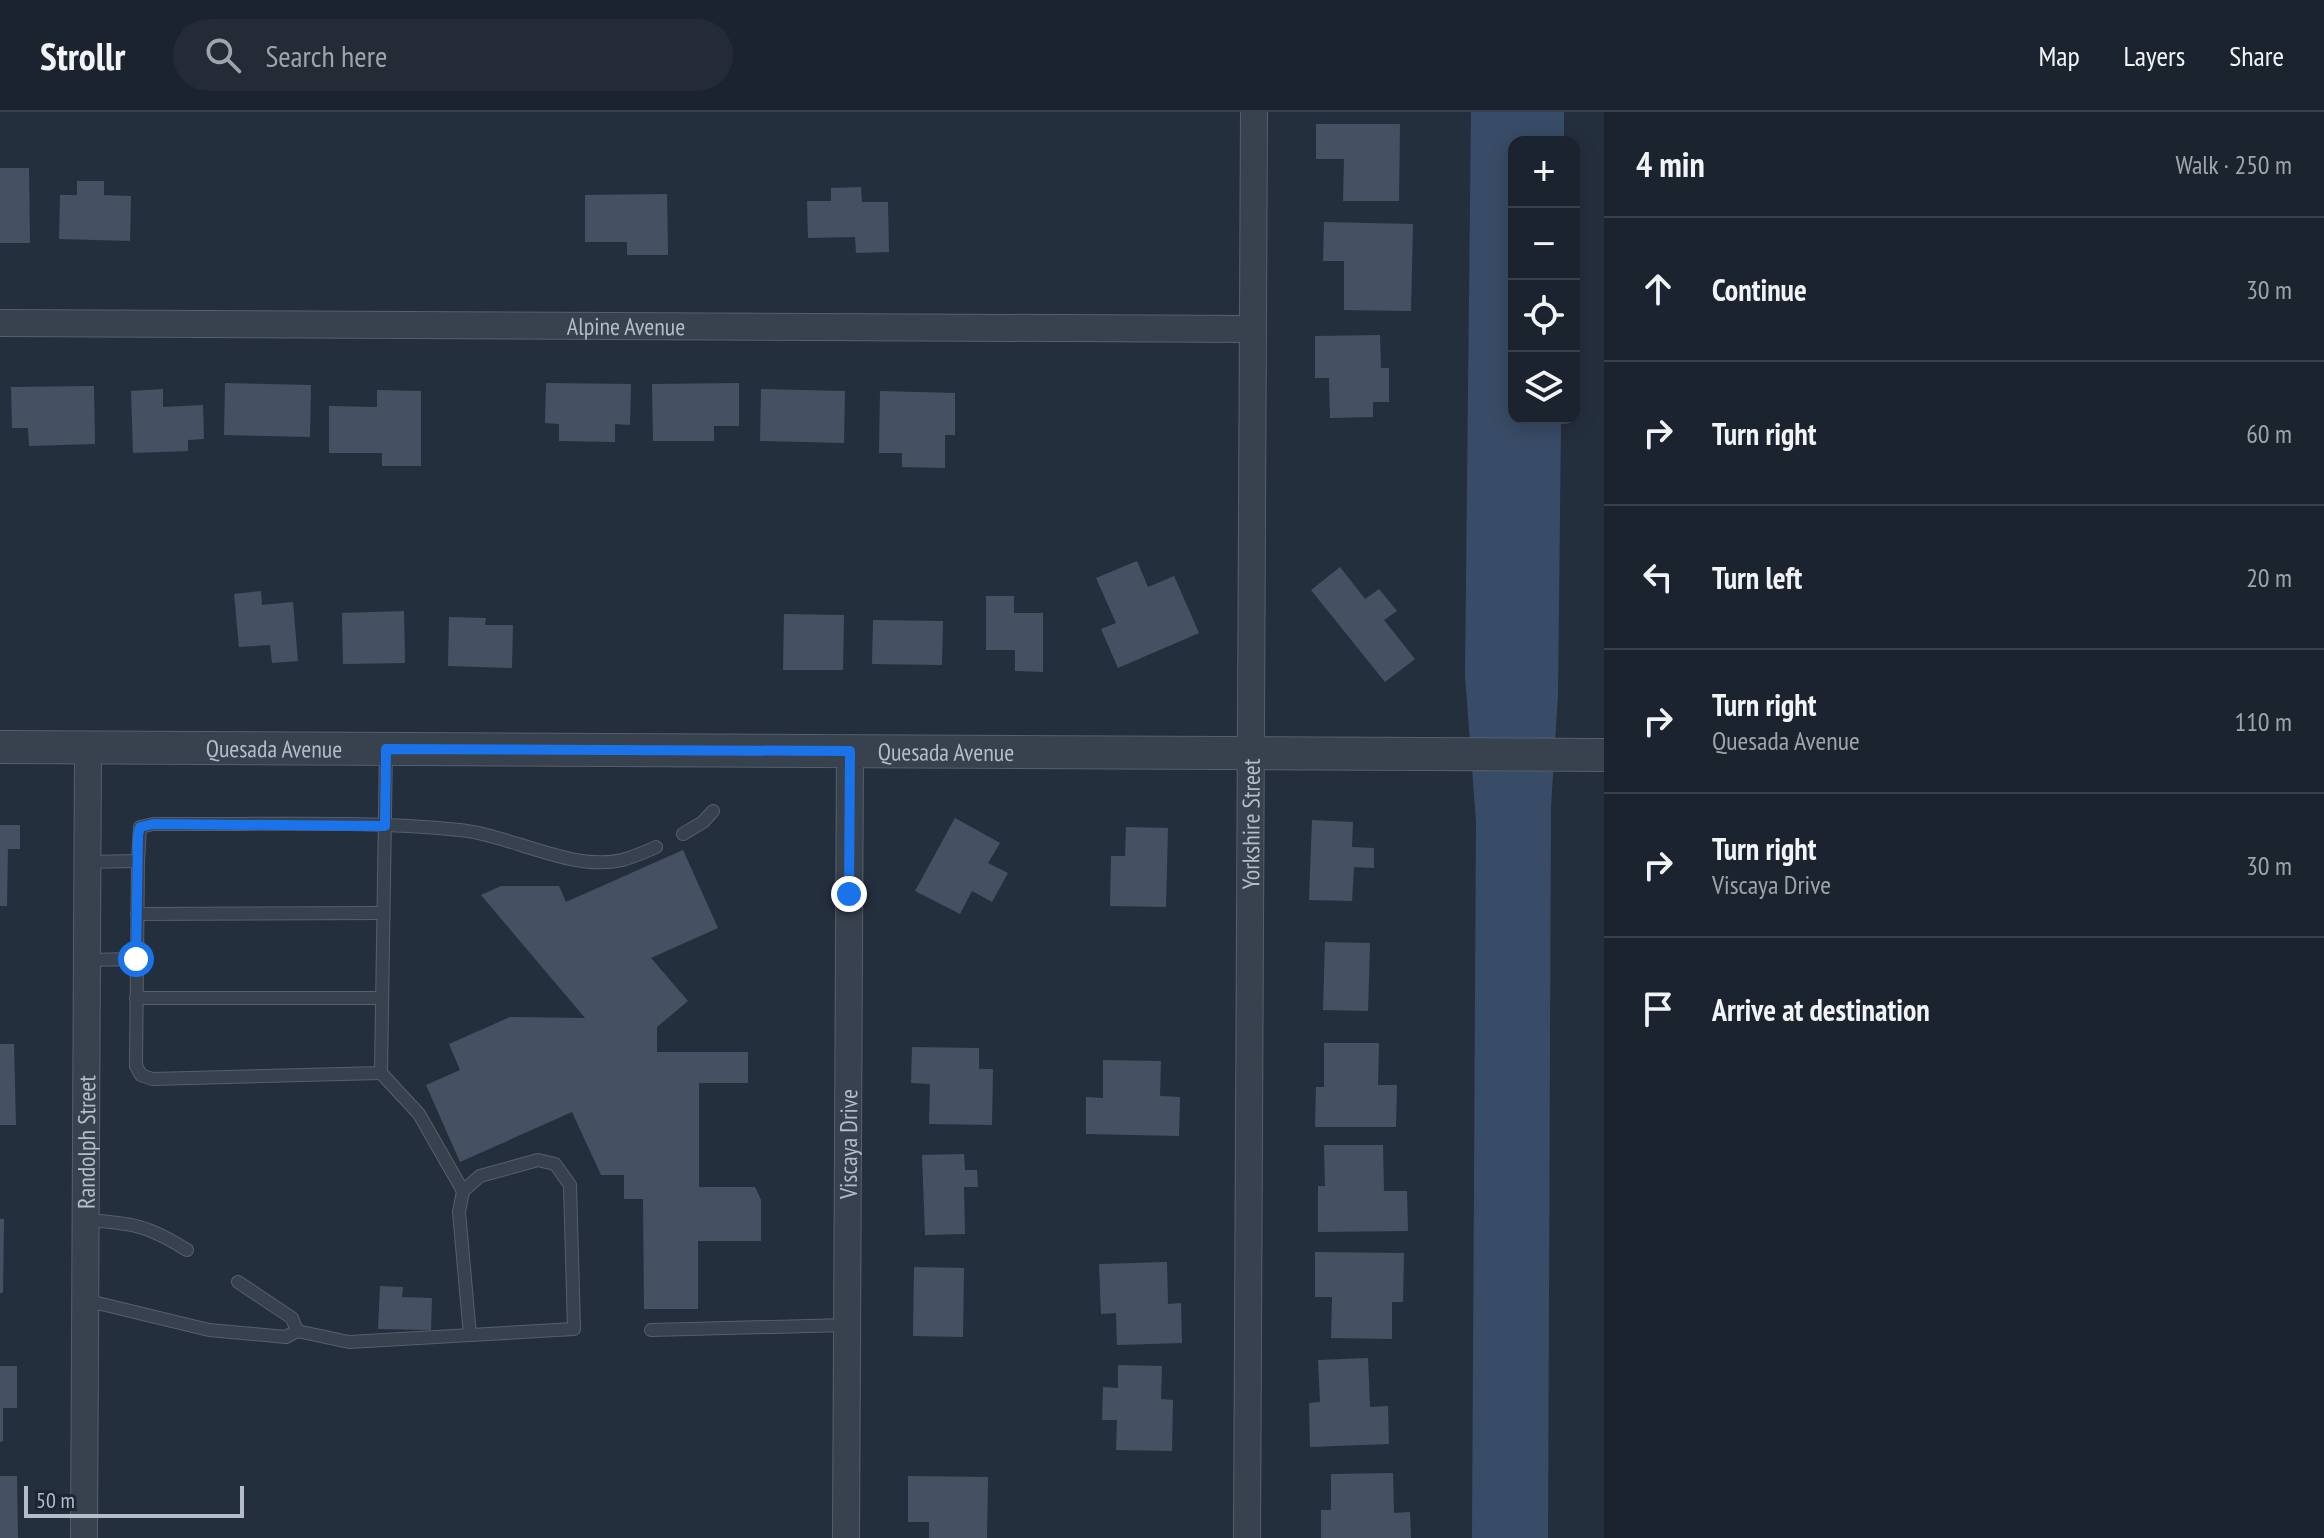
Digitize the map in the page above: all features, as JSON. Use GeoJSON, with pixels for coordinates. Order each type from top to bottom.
{"type":"FeatureCollection","features":[{"type":"Feature","properties":{"kind":"street","name":"Yorkshire Street"},"geometry":{"type":"LineString","coordinates":[[1247,1538],[1254,112]]}},
{"type":"Feature","properties":{"kind":"street","name":"Alpine Avenue"},"geometry":{"type":"LineString","coordinates":[[0,323],[1252,329]]}},
{"type":"Feature","properties":{"kind":"street","name":"Quesada Avenue"},"geometry":{"type":"LineString","coordinates":[[0,747],[1604,755]]}},
{"type":"Feature","properties":{"kind":"street","name":"Randolph Street"},"geometry":{"type":"LineString","coordinates":[[84,1538],[88,747]]}},
{"type":"Feature","properties":{"kind":"street","name":"Viscaya Drive"},"geometry":{"type":"LineString","coordinates":[[846,1538],[850,751]]}},
{"type":"Feature","properties":{"kind":"lane"},"geometry":{"type":"LineString","coordinates":[[386,749],[381,1073],[419,1114],[463,1191]]}},
{"type":"Feature","properties":{"kind":"lane"},"geometry":{"type":"LineString","coordinates":[[683,834],[703,822],[713,811]]}},
{"type":"Feature","properties":{"kind":"lane"},"geometry":{"type":"LineString","coordinates":[[381,1073],[152,1079],[141,1075],[136,1066],[140,827],[153,824],[385,826],[462,830],[499,837],[576,860],[620,861],[656,847]]}},
{"type":"Feature","properties":{"kind":"lane"},"geometry":{"type":"LineString","coordinates":[[87,862],[138,861]]}},
{"type":"Feature","properties":{"kind":"lane"},"geometry":{"type":"LineString","coordinates":[[137,914],[383,913]]}},
{"type":"Feature","properties":{"kind":"lane"},"geometry":{"type":"LineString","coordinates":[[87,960],[136,959]]}},
{"type":"Feature","properties":{"kind":"lane"},"geometry":{"type":"LineString","coordinates":[[136,998],[382,998]]}},
{"type":"Feature","properties":{"kind":"lane"},"geometry":{"type":"LineString","coordinates":[[85,1300],[209,1330],[286,1337],[297,1331],[349,1342],[574,1329],[570,1185],[555,1164],[538,1160],[480,1176],[463,1191],[459,1212],[470,1335]]}},
{"type":"Feature","properties":{"kind":"lane"},"geometry":{"type":"LineString","coordinates":[[86,1220],[132,1223],[163,1235],[187,1250]]}},
{"type":"Feature","properties":{"kind":"lane"},"geometry":{"type":"LineString","coordinates":[[238,1282],[292,1318],[297,1331]]}},
{"type":"Feature","properties":{"kind":"lane"},"geometry":{"type":"LineString","coordinates":[[651,1330],[847,1325]]}},
{"type":"Feature","properties":{"kind":"water"},"geometry":{"type":"Polygon","coordinates":[[[1471,112],[1564,112],[1564,136],[1508,136],[1508,424],[1561,424],[1558,696],[1551,807],[1548,1538],[1472,1538],[1476,821],[1465,676],[1471,112]]]}},
{"type":"Feature","properties":{"kind":"building"},"geometry":{"type":"Polygon","coordinates":[[[1316,124],[1400,124],[1399,201],[1343,201],[1344,159],[1316,159],[1316,124]]]}},
{"type":"Feature","properties":{"kind":"building"},"geometry":{"type":"Polygon","coordinates":[[[0,168],[29,168],[30,243],[0,243],[0,168]]]}},
{"type":"Feature","properties":{"kind":"building"},"geometry":{"type":"Polygon","coordinates":[[[77,181],[104,181],[104,195],[131,196],[130,241],[59,239],[60,195],[77,195],[77,181]]]}},
{"type":"Feature","properties":{"kind":"building"},"geometry":{"type":"Polygon","coordinates":[[[861,187],[862,202],[888,202],[889,252],[856,253],[855,237],[808,238],[807,201],[831,201],[831,188],[861,187]]]}},
{"type":"Feature","properties":{"kind":"building"},"geometry":{"type":"Polygon","coordinates":[[[667,194],[668,255],[627,255],[627,242],[585,242],[585,195],[667,194]]]}},
{"type":"Feature","properties":{"kind":"building"},"geometry":{"type":"Polygon","coordinates":[[[1324,222],[1413,224],[1411,311],[1344,310],[1344,261],[1323,261],[1324,222]]]}},
{"type":"Feature","properties":{"kind":"building"},"geometry":{"type":"Polygon","coordinates":[[[1380,335],[1381,368],[1389,368],[1389,402],[1373,402],[1373,417],[1330,418],[1329,378],[1315,378],[1315,336],[1380,335]]]}},
{"type":"Feature","properties":{"kind":"building"},"geometry":{"type":"Polygon","coordinates":[[[225,383],[311,385],[310,437],[224,435],[225,383]]]}},
{"type":"Feature","properties":{"kind":"building"},"geometry":{"type":"Polygon","coordinates":[[[546,383],[631,384],[630,425],[615,424],[615,442],[559,441],[559,424],[545,423],[546,383]]]}},
{"type":"Feature","properties":{"kind":"building"},"geometry":{"type":"Polygon","coordinates":[[[739,383],[739,426],[714,426],[714,441],[653,441],[652,384],[739,383]]]}},
{"type":"Feature","properties":{"kind":"building"},"geometry":{"type":"Polygon","coordinates":[[[94,386],[95,444],[29,446],[28,428],[12,428],[11,387],[94,386]]]}},
{"type":"Feature","properties":{"kind":"building"},"geometry":{"type":"Polygon","coordinates":[[[163,389],[163,407],[203,405],[204,439],[188,440],[188,451],[133,453],[131,391],[163,389]]]}},
{"type":"Feature","properties":{"kind":"building"},"geometry":{"type":"Polygon","coordinates":[[[761,389],[845,391],[844,443],[760,441],[761,389]]]}},
{"type":"Feature","properties":{"kind":"building"},"geometry":{"type":"Polygon","coordinates":[[[377,390],[421,391],[421,466],[382,466],[382,453],[329,453],[329,406],[377,407],[377,390]]]}},
{"type":"Feature","properties":{"kind":"building"},"geometry":{"type":"Polygon","coordinates":[[[880,391],[955,393],[955,435],[945,435],[945,468],[902,467],[902,453],[879,453],[880,391]]]}},
{"type":"Feature","properties":{"kind":"building"},"geometry":{"type":"Polygon","coordinates":[[[1137,561],[1148,587],[1174,576],[1199,633],[1118,668],[1101,629],[1116,623],[1096,578],[1137,561]]]}},
{"type":"Feature","properties":{"kind":"building"},"geometry":{"type":"Polygon","coordinates":[[[1340,567],[1365,599],[1379,589],[1397,611],[1384,620],[1415,659],[1385,682],[1311,590],[1340,567]]]}},
{"type":"Feature","properties":{"kind":"building"},"geometry":{"type":"Polygon","coordinates":[[[261,591],[262,605],[293,602],[298,661],[272,663],[270,645],[239,647],[234,594],[261,591]]]}},
{"type":"Feature","properties":{"kind":"building"},"geometry":{"type":"Polygon","coordinates":[[[986,596],[1014,596],[1014,613],[1043,613],[1043,672],[1015,671],[1015,650],[986,650],[986,596]]]}},
{"type":"Feature","properties":{"kind":"building"},"geometry":{"type":"Polygon","coordinates":[[[404,611],[405,663],[343,664],[342,613],[404,611]]]}},
{"type":"Feature","properties":{"kind":"building"},"geometry":{"type":"Polygon","coordinates":[[[784,614],[844,615],[843,670],[783,670],[784,614]]]}},
{"type":"Feature","properties":{"kind":"building"},"geometry":{"type":"Polygon","coordinates":[[[449,617],[486,618],[485,625],[513,625],[512,668],[448,666],[449,617]]]}},
{"type":"Feature","properties":{"kind":"building"},"geometry":{"type":"Polygon","coordinates":[[[873,620],[943,621],[942,665],[872,664],[873,620]]]}},
{"type":"Feature","properties":{"kind":"building"},"geometry":{"type":"Polygon","coordinates":[[[955,818],[1000,843],[988,863],[1008,873],[992,902],[972,891],[960,914],[915,891],[955,818]]]}},
{"type":"Feature","properties":{"kind":"building"},"geometry":{"type":"Polygon","coordinates":[[[1312,820],[1353,822],[1352,847],[1374,848],[1374,868],[1354,867],[1352,901],[1309,900],[1312,820]]]}},
{"type":"Feature","properties":{"kind":"building"},"geometry":{"type":"Polygon","coordinates":[[[0,825],[20,825],[20,849],[8,849],[7,906],[0,906],[0,825]]]}},
{"type":"Feature","properties":{"kind":"building"},"geometry":{"type":"Polygon","coordinates":[[[1126,827],[1168,828],[1166,907],[1110,906],[1111,856],[1125,856],[1126,827]]]}},
{"type":"Feature","properties":{"kind":"building"},"geometry":{"type":"Polygon","coordinates":[[[683,850],[718,928],[651,958],[688,1001],[657,1027],[657,1052],[748,1052],[748,1083],[699,1083],[699,1187],[755,1187],[761,1200],[761,1241],[698,1241],[698,1309],[644,1309],[643,1199],[624,1199],[624,1175],[601,1175],[572,1112],[460,1162],[426,1085],[460,1070],[449,1044],[510,1017],[585,1018],[481,895],[501,886],[559,886],[566,902],[683,850]]]}},
{"type":"Feature","properties":{"kind":"building"},"geometry":{"type":"Polygon","coordinates":[[[1325,942],[1370,943],[1368,1011],[1323,1010],[1325,942]]]}},
{"type":"Feature","properties":{"kind":"building"},"geometry":{"type":"Polygon","coordinates":[[[1324,1043],[1379,1043],[1378,1085],[1397,1085],[1396,1127],[1315,1127],[1316,1087],[1324,1087],[1324,1043]]]}},
{"type":"Feature","properties":{"kind":"building"},"geometry":{"type":"Polygon","coordinates":[[[0,1044],[14,1044],[16,1125],[0,1125],[0,1044]]]}},
{"type":"Feature","properties":{"kind":"building"},"geometry":{"type":"Polygon","coordinates":[[[912,1047],[979,1048],[979,1069],[993,1069],[992,1125],[929,1124],[930,1084],[911,1083],[912,1047]]]}},
{"type":"Feature","properties":{"kind":"building"},"geometry":{"type":"Polygon","coordinates":[[[1103,1060],[1161,1061],[1160,1096],[1180,1097],[1179,1136],[1086,1134],[1086,1097],[1103,1098],[1103,1060]]]}},
{"type":"Feature","properties":{"kind":"building"},"geometry":{"type":"Polygon","coordinates":[[[1324,1145],[1383,1145],[1384,1191],[1407,1191],[1408,1231],[1318,1232],[1318,1186],[1325,1186],[1324,1145]]]}},
{"type":"Feature","properties":{"kind":"building"},"geometry":{"type":"Polygon","coordinates":[[[964,1154],[965,1170],[977,1170],[978,1187],[964,1187],[965,1234],[925,1235],[922,1155],[964,1154]]]}},
{"type":"Feature","properties":{"kind":"building"},"geometry":{"type":"Polygon","coordinates":[[[0,1219],[4,1219],[3,1293],[0,1293],[0,1219]]]}},
{"type":"Feature","properties":{"kind":"building"},"geometry":{"type":"Polygon","coordinates":[[[1315,1252],[1404,1253],[1403,1302],[1392,1302],[1392,1339],[1331,1338],[1332,1297],[1315,1297],[1315,1252]]]}},
{"type":"Feature","properties":{"kind":"building"},"geometry":{"type":"Polygon","coordinates":[[[1167,1262],[1168,1304],[1181,1303],[1182,1343],[1117,1345],[1116,1313],[1101,1314],[1099,1264],[1167,1262]]]}},
{"type":"Feature","properties":{"kind":"building"},"geometry":{"type":"Polygon","coordinates":[[[914,1267],[964,1268],[963,1337],[913,1336],[914,1267]]]}},
{"type":"Feature","properties":{"kind":"building"},"geometry":{"type":"Polygon","coordinates":[[[380,1286],[403,1287],[402,1297],[432,1298],[431,1330],[378,1329],[380,1286]]]}},
{"type":"Feature","properties":{"kind":"building"},"geometry":{"type":"Polygon","coordinates":[[[1368,1358],[1370,1407],[1388,1406],[1389,1444],[1310,1447],[1309,1403],[1320,1402],[1318,1360],[1368,1358]]]}},
{"type":"Feature","properties":{"kind":"building"},"geometry":{"type":"Polygon","coordinates":[[[1118,1365],[1162,1366],[1161,1399],[1173,1400],[1172,1451],[1116,1450],[1117,1420],[1102,1420],[1103,1387],[1118,1388],[1118,1365]]]}},
{"type":"Feature","properties":{"kind":"building"},"geometry":{"type":"Polygon","coordinates":[[[0,1366],[17,1366],[17,1408],[3,1408],[3,1441],[0,1442],[0,1366]]]}},
{"type":"Feature","properties":{"kind":"building"},"geometry":{"type":"Polygon","coordinates":[[[1393,1473],[1394,1513],[1410,1512],[1411,1538],[1321,1538],[1321,1510],[1331,1510],[1331,1474],[1393,1473]]]}},
{"type":"Feature","properties":{"kind":"building"},"geometry":{"type":"Polygon","coordinates":[[[0,1476],[17,1476],[18,1538],[0,1538],[0,1476]]]}},
{"type":"Feature","properties":{"kind":"building"},"geometry":{"type":"Polygon","coordinates":[[[908,1476],[988,1477],[987,1538],[929,1538],[929,1522],[908,1522],[908,1476]]]}},
{"type":"Feature","properties":{"kind":"route"},"geometry":{"type":"LineString","coordinates":[[136,959],[140,827],[153,824],[385,826],[386,749],[850,751],[849,894]]}}]}
